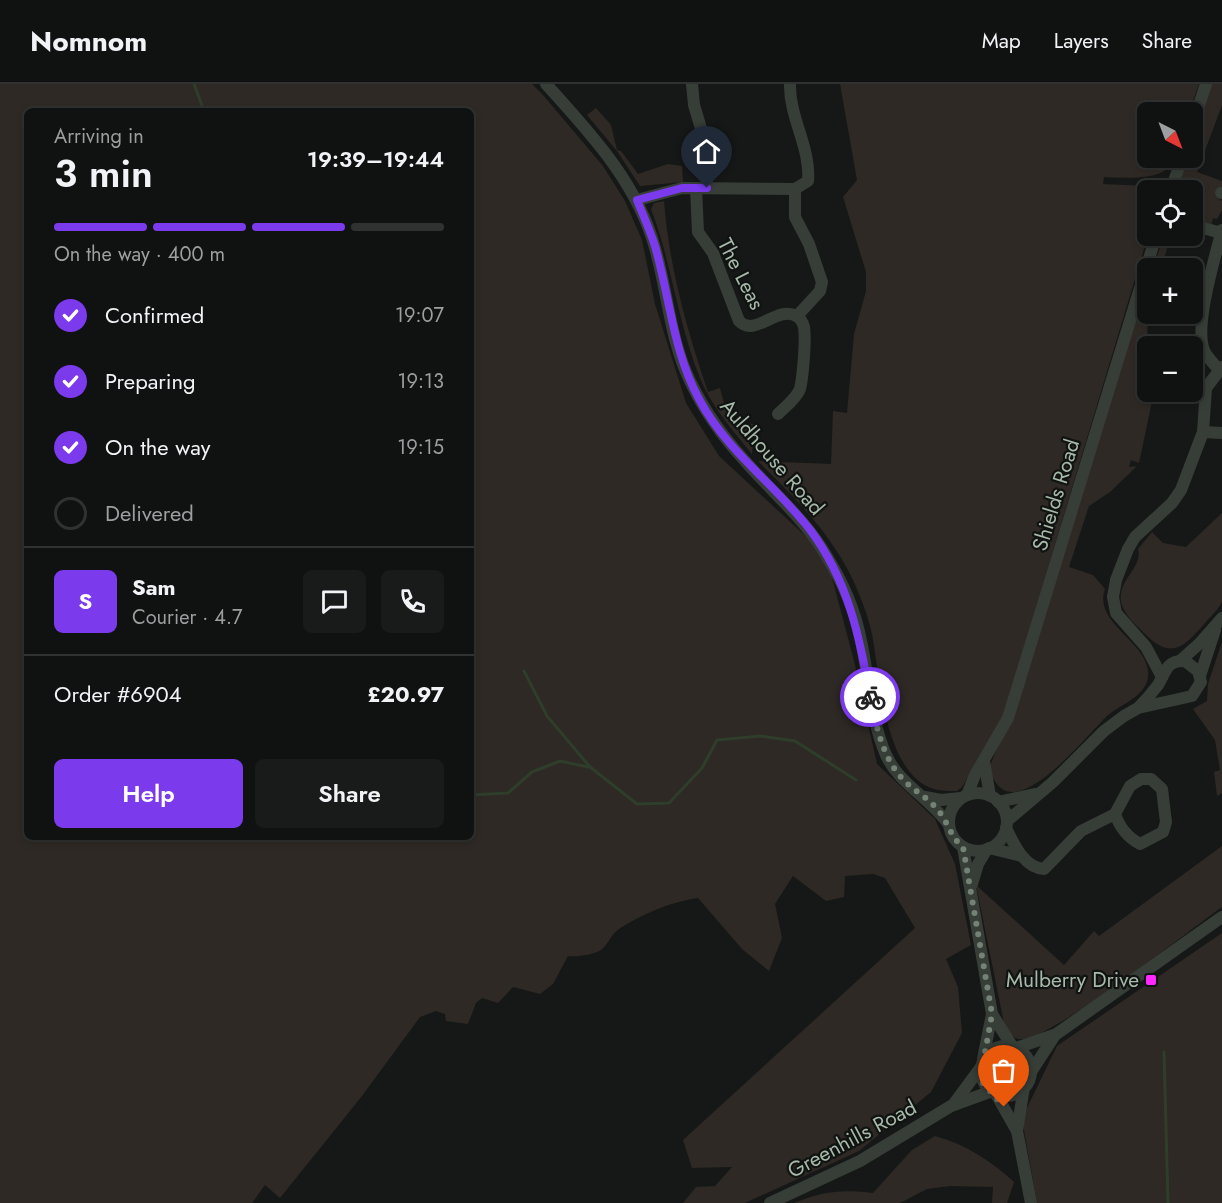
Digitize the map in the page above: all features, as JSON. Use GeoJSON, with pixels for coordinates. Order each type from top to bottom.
{"type":"FeatureCollection","features":[{"type":"Feature","properties":{"kind":"street","name":"Auldhouse Road"},"geometry":{"type":"LineString","coordinates":[[546,84],[607,155],[637,200],[655,246],[675,340],[689,381],[720,432],[803,522],[826,555],[855,615],[874,712],[886,755],[898,774],[925,797],[949,825]]}},
{"type":"Feature","properties":{"kind":"street"},"geometry":{"type":"LineString","coordinates":[[692,84],[694,105],[706,145],[701,188]]}},
{"type":"Feature","properties":{"kind":"street"},"geometry":{"type":"LineString","coordinates":[[637,200],[653,194],[701,188],[795,189],[808,181],[808,166],[790,97],[790,84]]}},
{"type":"Feature","properties":{"kind":"street"},"geometry":{"type":"LineString","coordinates":[[1200,102],[1206,84]]}},
{"type":"Feature","properties":{"kind":"street","name":"The Leas"},"geometry":{"type":"LineString","coordinates":[[701,188],[698,232],[713,253],[741,324],[752,326],[784,314],[797,316],[804,327],[800,387],[796,397],[778,414]]}},
{"type":"Feature","properties":{"kind":"street","name":"The Leas"},"geometry":{"type":"LineString","coordinates":[[795,189],[795,217],[809,244],[822,282],[820,291],[797,316]]}},
{"type":"Feature","properties":{"kind":"street"},"geometry":{"type":"LineString","coordinates":[[1182,700],[1167,694],[1162,678],[1146,647],[1116,613],[1113,597],[1116,580],[1135,537],[1172,503],[1181,490],[1203,432],[1206,388],[1220,368],[1204,350],[1201,331],[1207,293],[1222,232],[1203,228]]}},
{"type":"Feature","properties":{"kind":"street","name":"Shields Road"},"geometry":{"type":"LineString","coordinates":[[964,797],[1008,718],[1153,246]]}},
{"type":"Feature","properties":{"kind":"street"},"geometry":{"type":"LineString","coordinates":[[1203,432],[1222,433]]}},
{"type":"Feature","properties":{"kind":"street"},"geometry":{"type":"LineString","coordinates":[[970,894],[978,864],[988,849],[1000,840],[1006,825],[1104,731],[1138,708],[1162,678],[1167,666],[1177,661],[1220,621]]}},
{"type":"Feature","properties":{"kind":"street"},"geometry":{"type":"LineString","coordinates":[[1138,708],[1182,700],[1196,692],[1220,621]]}},
{"type":"Feature","properties":{"kind":"street"},"geometry":{"type":"LineString","coordinates":[[1146,647],[1177,661],[1191,663],[1200,676]]}},
{"type":"Feature","properties":{"kind":"street"},"geometry":{"type":"LineString","coordinates":[[984,761],[994,799],[1022,856]]}},
{"type":"Feature","properties":{"kind":"street"},"geometry":{"type":"LineString","coordinates":[[964,797],[953,808],[949,825],[956,841],[971,850],[988,849],[1022,856],[1044,870],[1081,831],[1115,814],[1130,786],[1141,779],[1151,779],[1162,789],[1166,822],[1163,832],[1151,841],[1140,844],[1130,838],[1118,824],[1115,814]]}},
{"type":"Feature","properties":{"kind":"street"},"geometry":{"type":"LineString","coordinates":[[925,797],[941,800],[976,793],[994,799],[1038,794]]}},
{"type":"Feature","properties":{"kind":"street"},"geometry":{"type":"LineString","coordinates":[[963,847],[992,1014],[982,1063],[983,1083],[994,1093],[1017,1131]]}},
{"type":"Feature","properties":{"kind":"street"},"geometry":{"type":"LineString","coordinates":[[982,1063],[995,1048],[1014,1047],[1055,1035],[1222,917]]}},
{"type":"Feature","properties":{"kind":"street"},"geometry":{"type":"LineString","coordinates":[[992,1014],[1014,1047],[1026,1056],[1031,1072]]}},
{"type":"Feature","properties":{"kind":"street"},"geometry":{"type":"LineString","coordinates":[[1031,1203],[1017,1131],[1024,1087],[1055,1035]]}},
{"type":"Feature","properties":{"kind":"street","name":"Greenhills Road"},"geometry":{"type":"LineString","coordinates":[[951,1106],[982,1063]]}},
{"type":"Feature","properties":{"kind":"street"},"geometry":{"type":"LineString","coordinates":[[994,1093],[1011,1095],[1024,1087]]}},
{"type":"Feature","properties":{"kind":"street","name":"Greenhills Road"},"geometry":{"type":"LineString","coordinates":[[770,1203],[860,1161],[951,1106],[994,1093]]}},
{"type":"Feature","properties":{"kind":"shaded area"},"geometry":{"type":"Polygon","coordinates":[[[0,84],[532,84],[603,166],[625,201],[642,240],[655,304],[686,403],[719,456],[826,555],[854,661],[877,764],[935,819],[955,864],[971,945],[946,959],[958,987],[962,1033],[931,1092],[859,1151],[745,1203],[683,1203],[696,1187],[715,1186],[732,1167],[692,1168],[683,1140],[915,928],[885,878],[873,874],[845,876],[844,897],[826,901],[793,876],[775,904],[782,938],[769,971],[742,949],[698,898],[688,900],[657,909],[637,918],[616,931],[597,952],[568,956],[553,984],[540,994],[513,987],[498,1003],[482,998],[476,1003],[468,1024],[446,1021],[445,1014],[436,1011],[420,1017],[362,1096],[280,1198],[265,1185],[252,1203],[0,1203],[0,84]]]}},
{"type":"Feature","properties":{"kind":"shaded area"},"geometry":{"type":"Polygon","coordinates":[[[840,84],[1199,84],[1193,102],[1137,102],[1137,168],[1168,168],[1155,175],[1144,177],[1104,177],[1103,184],[1137,186],[1137,246],[1145,246],[1141,258],[1137,258],[1137,272],[1001,723],[962,787],[957,791],[934,789],[917,780],[904,764],[887,722],[872,634],[864,606],[852,578],[822,530],[758,461],[831,464],[833,411],[847,413],[854,334],[866,291],[866,272],[843,197],[857,180],[840,84]]]}},
{"type":"Feature","properties":{"kind":"shaded area"},"geometry":{"type":"Polygon","coordinates":[[[1211,84],[1222,84],[1222,105],[1203,156],[1203,110],[1211,84]]]}},
{"type":"Feature","properties":{"kind":"shaded area"},"geometry":{"type":"Polygon","coordinates":[[[596,108],[611,125],[617,150],[621,151],[638,174],[668,164],[682,166],[683,182],[640,186],[617,151],[587,115],[596,108]]]}},
{"type":"Feature","properties":{"kind":"shaded area"},"geometry":{"type":"Polygon","coordinates":[[[1184,168],[1198,168],[1197,172],[1222,181],[1222,187],[1215,193],[1222,201],[1222,210],[1217,219],[1213,218],[1211,226],[1203,224],[1203,180],[1181,180],[1184,168]]]}},
{"type":"Feature","properties":{"kind":"shaded area"},"geometry":{"type":"Polygon","coordinates":[[[664,201],[666,226],[680,298],[708,392],[720,388],[729,422],[755,424],[752,454],[711,399],[692,357],[651,209],[654,203],[664,201]]]}},
{"type":"Feature","properties":{"kind":"shaded area"},"geometry":{"type":"Polygon","coordinates":[[[1161,246],[1168,246],[1164,258],[1156,258],[1161,246]]]}},
{"type":"Feature","properties":{"kind":"shaded area"},"geometry":{"type":"Polygon","coordinates":[[[1137,315],[1137,324],[1147,324],[1147,336],[1137,336],[1137,402],[1152,402],[1139,463],[1131,460],[1129,467],[1136,466],[1135,468],[1110,492],[1089,506],[1069,567],[1093,575],[1105,589],[1103,601],[1106,611],[1145,659],[1148,679],[1140,693],[1105,718],[1059,765],[1045,777],[1018,792],[1003,790],[988,771],[1009,727],[1137,315]]]}},
{"type":"Feature","properties":{"kind":"shaded area"},"geometry":{"type":"Polygon","coordinates":[[[1222,513],[1221,604],[1197,632],[1183,644],[1176,648],[1161,646],[1138,627],[1123,608],[1121,599],[1124,583],[1137,563],[1138,549],[1152,532],[1163,543],[1186,547],[1222,513]]]}},
{"type":"Feature","properties":{"kind":"shaded area"},"geometry":{"type":"Polygon","coordinates":[[[1222,642],[1222,793],[1217,796],[1214,772],[1220,770],[1215,740],[1193,709],[1207,701],[1208,684],[1222,642]]]}},
{"type":"Feature","properties":{"kind":"shaded area"},"geometry":{"type":"Polygon","coordinates":[[[1222,846],[1222,907],[1122,981],[1063,1021],[1039,1034],[1023,1039],[1015,1038],[1005,1028],[976,885],[1064,965],[1094,931],[1099,936],[1222,846]]]}},
{"type":"Feature","properties":{"kind":"shaded area"},"geometry":{"type":"Polygon","coordinates":[[[1222,933],[1222,1203],[1037,1203],[1023,1125],[1025,1112],[1057,1046],[1222,933]]]}},
{"type":"Feature","properties":{"kind":"shaded area"},"geometry":{"type":"Polygon","coordinates":[[[935,1136],[977,1154],[1014,1182],[1007,1203],[992,1203],[993,1187],[950,1186],[927,1189],[900,1203],[794,1203],[833,1192],[873,1193],[912,1150],[935,1136]]]}},
{"type":"Feature","properties":{"kind":"waterway"},"geometry":{"type":"LineString","coordinates":[[194,84],[203,108]]}},
{"type":"Feature","properties":{"kind":"waterway"},"geometry":{"type":"LineString","coordinates":[[524,671],[547,716],[590,767],[637,804],[669,803],[702,768],[717,740],[760,736],[795,741],[856,780]]}},
{"type":"Feature","properties":{"kind":"waterway"},"geometry":{"type":"LineString","coordinates":[[474,795],[508,793],[532,772],[560,761],[588,767]]}},
{"type":"Feature","properties":{"kind":"waterway"},"geometry":{"type":"LineString","coordinates":[[1164,1052],[1168,1203]]}},
{"type":"Feature","properties":{"kind":"way so far"},"geometry":{"type":"LineString","coordinates":[[870,697],[882,743],[891,764],[908,785],[938,810],[949,825],[951,834],[963,847],[992,1014],[981,1075],[983,1083],[996,1094],[1004,1107]]}},
{"type":"Feature","properties":{"kind":"place","name":"Mulberry Drive"},"geometry":{"type":"Point","coordinates":[1151,980]}},
{"type":"Feature","properties":{"kind":"route"},"geometry":{"type":"LineString","coordinates":[[707,188],[682,188],[637,200],[655,246],[675,340],[689,381],[720,432],[746,463],[803,522],[826,555],[855,615],[870,697]]}}]}
